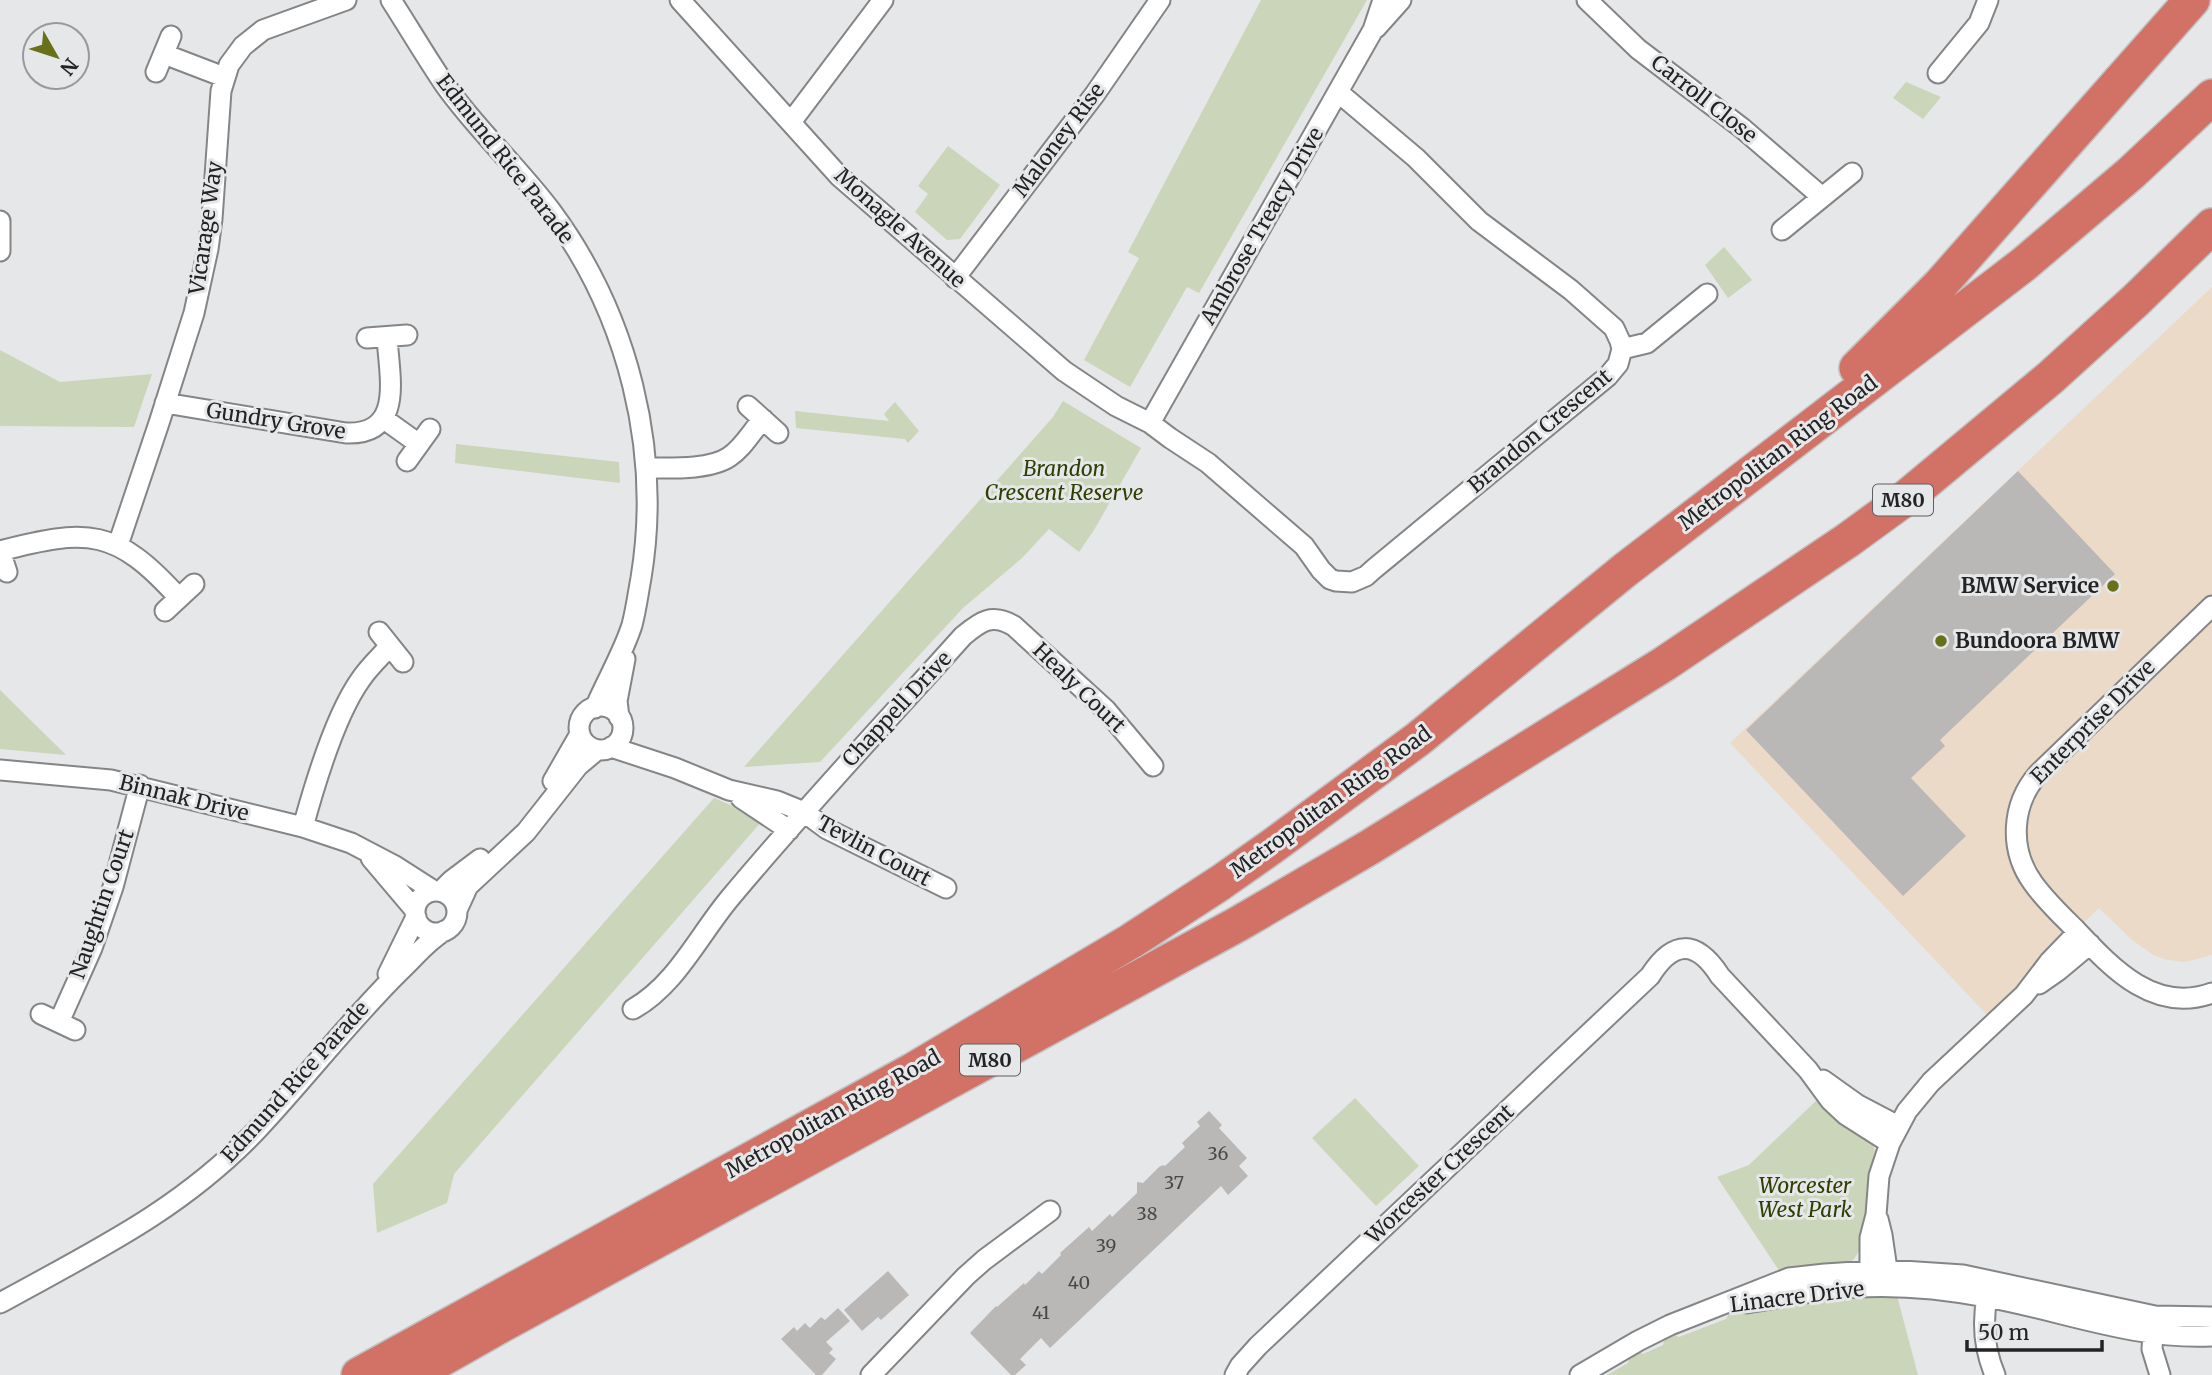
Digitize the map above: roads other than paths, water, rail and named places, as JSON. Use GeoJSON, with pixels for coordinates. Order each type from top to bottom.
{"type":"FeatureCollection","features":[{"type":"Feature","properties":{"kind":"highway"},"geometry":{"type":"LineString","coordinates":[[1781,450],[1853,372],[1940,285],[2192,0]]}},
{"type":"Feature","properties":{"kind":"highway","name":"Metropolitan Ring Road"},"geometry":{"type":"LineString","coordinates":[[359,1375],[924,1064],[1039,997],[1175,912],[1274,845],[1409,746],[1625,570],[2063,232],[2212,97]]}},
{"type":"Feature","properties":{"kind":"highway","name":"Metropolitan Ring Road"},"geometry":{"type":"LineString","coordinates":[[413,1375],[513,1318],[1238,925],[1642,678],[1849,540],[1907,497],[2059,370],[2212,226]]}},
{"type":"Feature","properties":{"kind":"street","name":"Edmund Rice Parade"},"geometry":{"type":"LineString","coordinates":[[390,0],[466,112],[551,211],[599,292],[611,318],[629,373],[641,425],[648,523],[639,590],[618,690],[621,722]]}},
{"type":"Feature","properties":{"kind":"street","name":"Edmund Rice Parade"},"geometry":{"type":"LineString","coordinates":[[407,0],[424,50]]}},
{"type":"Feature","properties":{"kind":"street","name":"Monagle Avenue"},"geometry":{"type":"LineString","coordinates":[[680,0],[845,181],[1064,371],[1116,406],[1150,423]]}},
{"type":"Feature","properties":{"kind":"street"},"geometry":{"type":"LineString","coordinates":[[791,122],[883,0]]}},
{"type":"Feature","properties":{"kind":"street","name":"Maloney Rise"},"geometry":{"type":"LineString","coordinates":[[956,278],[1095,94],[1160,0]]}},
{"type":"Feature","properties":{"kind":"street","name":"Ambrose Treacy Drive"},"geometry":{"type":"LineString","coordinates":[[1150,423],[1373,30],[1383,0]]}},
{"type":"Feature","properties":{"kind":"street","name":"Ambrose Treacy Drive"},"geometry":{"type":"LineString","coordinates":[[1373,30],[1401,0]]}},
{"type":"Feature","properties":{"kind":"street","name":"Carroll Close"},"geometry":{"type":"LineString","coordinates":[[1587,0],[1638,49],[1742,128],[1822,197]]}},
{"type":"Feature","properties":{"kind":"street"},"geometry":{"type":"LineString","coordinates":[[1938,73],[1979,23],[1988,0]]}},
{"type":"Feature","properties":{"kind":"street","name":"Vicarage Way"},"geometry":{"type":"LineString","coordinates":[[118,545],[194,313],[208,249],[219,102],[224,77],[236,55],[252,37],[278,23],[339,1]]}},
{"type":"Feature","properties":{"kind":"street"},"geometry":{"type":"LineString","coordinates":[[164,54],[224,77]]}},
{"type":"Feature","properties":{"kind":"street","name":"Brandon Crescent"},"geometry":{"type":"LineString","coordinates":[[1150,423],[1208,463],[1297,539],[1326,575],[1336,581],[1352,582],[1366,576],[1608,376],[1618,364],[1622,349],[1614,328],[1552,275],[1479,221],[1416,158],[1338,92]]}},
{"type":"Feature","properties":{"kind":"street"},"geometry":{"type":"LineString","coordinates":[[1782,230],[1852,173]]}},
{"type":"Feature","properties":{"kind":"street"},"geometry":{"type":"LineString","coordinates":[[0,221],[0,251]]}},
{"type":"Feature","properties":{"kind":"street"},"geometry":{"type":"LineString","coordinates":[[1622,349],[1647,343],[1707,294]]}},
{"type":"Feature","properties":{"kind":"street"},"geometry":{"type":"LineString","coordinates":[[367,338],[407,335]]}},
{"type":"Feature","properties":{"kind":"street"},"geometry":{"type":"LineString","coordinates":[[387,337],[390,392],[384,419],[425,437],[407,461]]}},
{"type":"Feature","properties":{"kind":"street","name":"Gundry Grove"},"geometry":{"type":"LineString","coordinates":[[165,403],[346,433],[371,429],[384,419]]}},
{"type":"Feature","properties":{"kind":"street"},"geometry":{"type":"LineString","coordinates":[[646,468],[720,462],[738,449],[755,412],[778,433]]}},
{"type":"Feature","properties":{"kind":"street"},"geometry":{"type":"LineString","coordinates":[[6,572],[0,551],[46,540],[99,538],[118,545],[152,569],[172,604],[194,584]]}},
{"type":"Feature","properties":{"kind":"street","name":"Enterprise Drive"},"geometry":{"type":"LineString","coordinates":[[2212,607],[2045,766],[2032,781],[2020,806],[2016,832],[2017,846],[2026,872],[2040,892],[2124,977],[2149,991],[2176,997],[2212,993]]}},
{"type":"Feature","properties":{"kind":"street","name":"Healy Court"},"geometry":{"type":"LineString","coordinates":[[998,618],[1014,626],[1106,710],[1153,766]]}},
{"type":"Feature","properties":{"kind":"street","name":"Chappell Drive"},"geometry":{"type":"LineString","coordinates":[[633,1009],[656,994],[729,898],[963,636],[984,621],[998,618]]}},
{"type":"Feature","properties":{"kind":"street","name":"Edmund Rice Parade"},"geometry":{"type":"LineString","coordinates":[[595,708],[629,633]]}},
{"type":"Feature","properties":{"kind":"street"},"geometry":{"type":"LineString","coordinates":[[303,827],[326,754],[352,693],[384,639],[403,662]]}},
{"type":"Feature","properties":{"kind":"street"},"geometry":{"type":"LineString","coordinates":[[621,722],[620,739],[579,766],[526,832],[468,886],[454,922],[444,931],[431,932],[424,929],[416,914],[421,897],[437,891],[464,872],[500,842],[527,813],[551,785],[580,734],[580,722],[595,708],[608,708],[621,722],[633,737],[675,768]]}},
{"type":"Feature","properties":{"kind":"street"},"geometry":{"type":"LineString","coordinates":[[580,734],[586,744],[675,768],[729,790],[777,801],[804,812]]}},
{"type":"Feature","properties":{"kind":"street","name":"Binnak Drive"},"geometry":{"type":"LineString","coordinates":[[0,769],[82,776],[140,785],[303,827],[364,849],[437,891]]}},
{"type":"Feature","properties":{"kind":"street","name":"Naughtin Court"},"geometry":{"type":"LineString","coordinates":[[59,1022],[92,948],[109,900],[140,785]]}},
{"type":"Feature","properties":{"kind":"street"},"geometry":{"type":"LineString","coordinates":[[729,790],[789,830]]}},
{"type":"Feature","properties":{"kind":"street","name":"Tevlin Court"},"geometry":{"type":"LineString","coordinates":[[804,812],[839,836],[946,888]]}},
{"type":"Feature","properties":{"kind":"street","name":"Binnak Drive"},"geometry":{"type":"LineString","coordinates":[[364,849],[416,914]]}},
{"type":"Feature","properties":{"kind":"street"},"geometry":{"type":"LineString","coordinates":[[437,891],[452,898],[457,910]]}},
{"type":"Feature","properties":{"kind":"street","name":"Edmund Rice Parade"},"geometry":{"type":"LineString","coordinates":[[376,993],[397,958],[416,914]]}},
{"type":"Feature","properties":{"kind":"street","name":"Edmund Rice Parade"},"geometry":{"type":"LineString","coordinates":[[0,1303],[138,1227],[198,1184],[255,1131],[376,993],[411,961],[427,942],[444,931]]}},
{"type":"Feature","properties":{"kind":"street"},"geometry":{"type":"LineString","coordinates":[[1879,1278],[1870,1238],[1880,1177],[1894,1134],[1919,1095],[1931,1082],[2024,995],[2059,971],[2084,938]]}},
{"type":"Feature","properties":{"kind":"street","name":"Worcester Crescent"},"geometry":{"type":"LineString","coordinates":[[1235,1375],[1258,1346],[1650,976],[1674,963],[1684,961],[1704,966],[1720,976],[1808,1069],[1894,1134]]}},
{"type":"Feature","properties":{"kind":"street"},"geometry":{"type":"LineString","coordinates":[[871,1375],[966,1276],[1050,1211]]}},
{"type":"Feature","properties":{"kind":"street","name":"Linacre Drive"},"geometry":{"type":"LineString","coordinates":[[1580,1375],[1638,1340],[1670,1325],[1789,1278],[1879,1278],[1934,1271],[1989,1279],[2154,1325],[2183,1336],[2212,1336]]}},
{"type":"Feature","properties":{"kind":"street","name":"Linacre Drive"},"geometry":{"type":"LineString","coordinates":[[1879,1278],[1912,1287],[1987,1297],[2096,1323],[2154,1325],[2212,1317]]}},
{"type":"Feature","properties":{"kind":"street"},"geometry":{"type":"LineString","coordinates":[[1987,1297],[1983,1328],[1995,1375]]}},
{"type":"Feature","properties":{"kind":"street"},"geometry":{"type":"LineString","coordinates":[[2154,1325],[2152,1349],[2160,1375]]}},
{"type":"Feature","properties":{"kind":"place","name":"BMW Service"},"geometry":{"type":"Point","coordinates":[2113,586]}},
{"type":"Feature","properties":{"kind":"place","name":"Bundoora BMW"},"geometry":{"type":"Point","coordinates":[1941,641]}},
{"type":"Feature","properties":{"kind":"park label","name":"Brandon Crescent Reserve"},"geometry":{"type":"Point","coordinates":[1064,481]}},
{"type":"Feature","properties":{"kind":"park label","name":"Worcester West Park"},"geometry":{"type":"Point","coordinates":[1805,1198]}}]}
